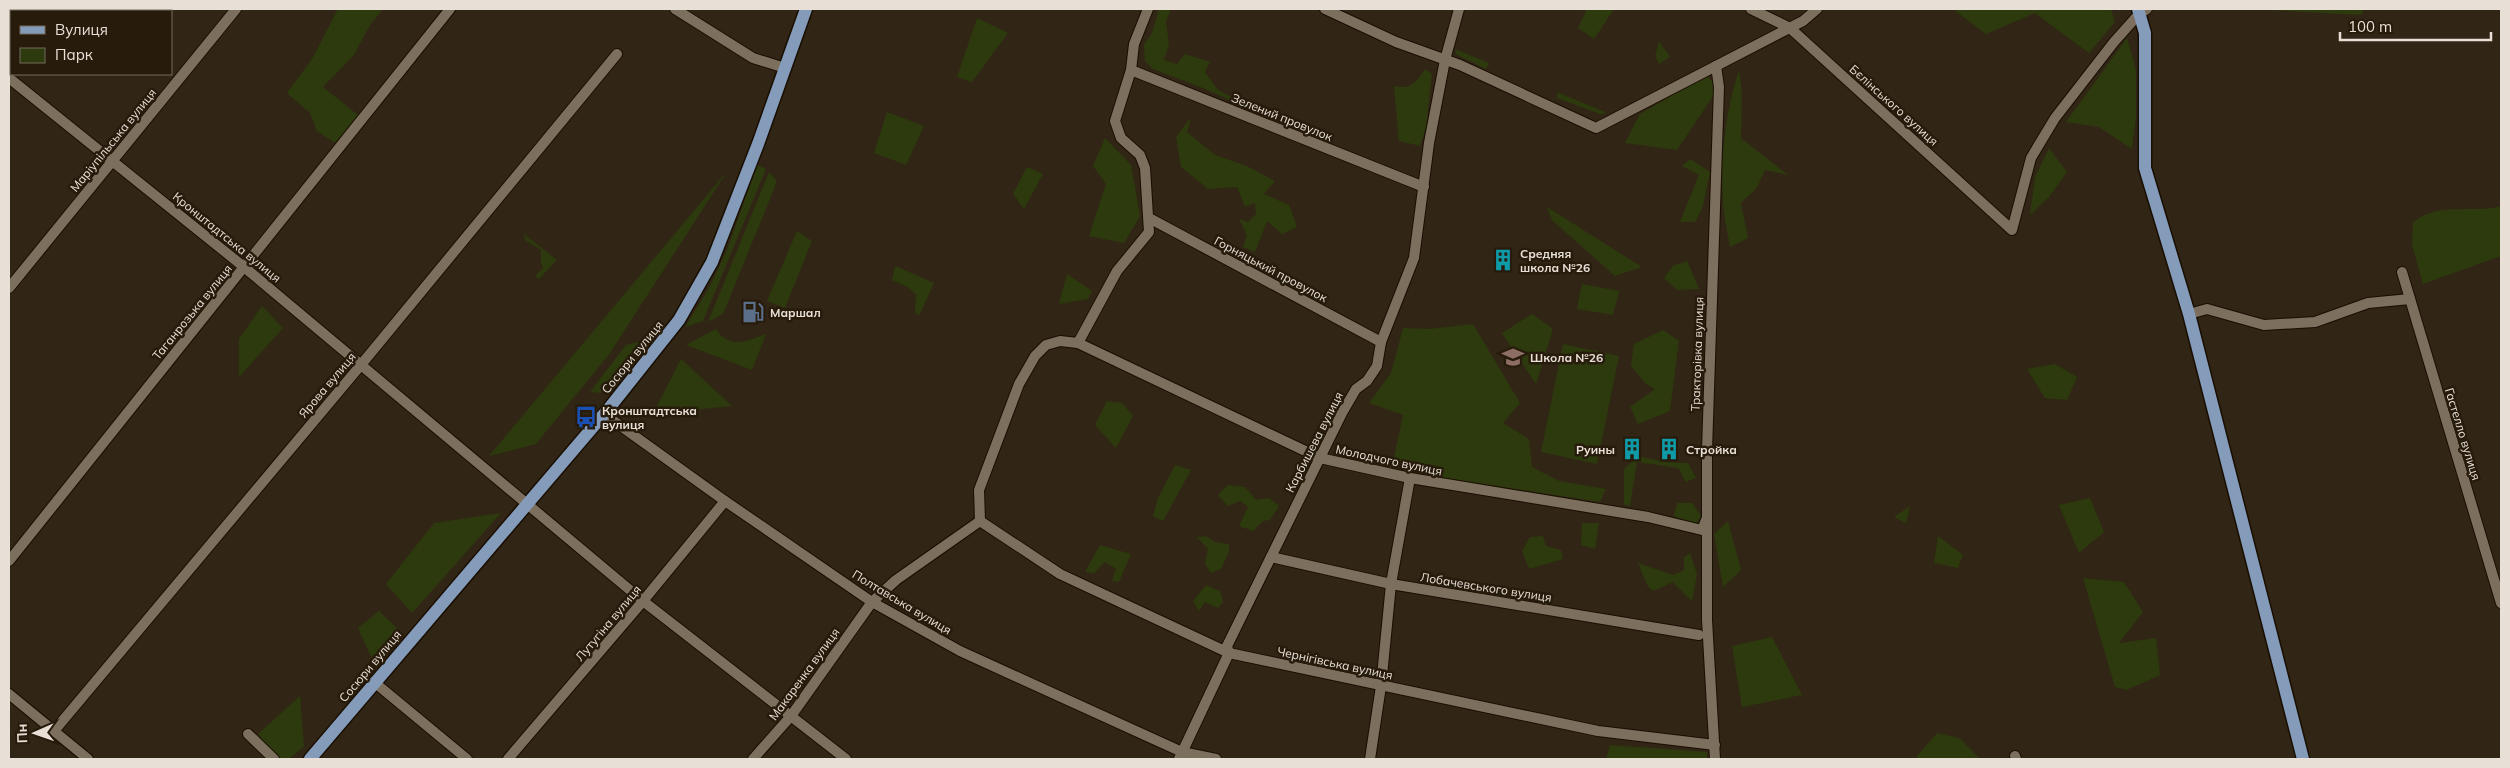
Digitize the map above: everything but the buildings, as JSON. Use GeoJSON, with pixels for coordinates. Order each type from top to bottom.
{"type":"FeatureCollection","features":[{"type":"Feature","properties":{"kind":"main road","name":"Сосюри вулиця"},"geometry":{"type":"LineString","coordinates":[[310,759],[664,342],[697,292],[716,253],[806,9]]}},
{"type":"Feature","properties":{"kind":"main road"},"geometry":{"type":"LineString","coordinates":[[2141,10],[2145,33],[2145,168],[2189,314],[2303,759]]}},
{"type":"Feature","properties":{"kind":"street","name":"Маріупільська вулиця"},"geometry":{"type":"LineString","coordinates":[[9,288],[236,9]]}},
{"type":"Feature","properties":{"kind":"street","name":"Таганрозька вулиця"},"geometry":{"type":"LineString","coordinates":[[9,561],[450,9]]}},
{"type":"Feature","properties":{"kind":"street"},"geometry":{"type":"LineString","coordinates":[[675,9],[749,56],[785,68]]}},
{"type":"Feature","properties":{"kind":"street"},"geometry":{"type":"LineString","coordinates":[[980,521],[979,490],[1019,384],[1035,356],[1046,345],[1060,341],[1078,343],[1117,271],[1149,232],[1146,168],[1140,155],[1121,138],[1115,121],[1131,70],[1134,44],[1148,9]]}},
{"type":"Feature","properties":{"kind":"street"},"geometry":{"type":"LineString","coordinates":[[1325,9],[1396,42],[1460,65],[1596,128],[1790,28],[1803,21],[1817,9]]}},
{"type":"Feature","properties":{"kind":"street","name":"Карбишева вулиця"},"geometry":{"type":"LineString","coordinates":[[1180,755],[1229,653],[1227,646],[1320,458],[1356,389],[1367,382],[1377,366],[1381,342],[1414,258],[1429,143],[1445,60],[1459,9]]}},
{"type":"Feature","properties":{"kind":"street","name":"Бєлінського вулиця"},"geometry":{"type":"LineString","coordinates":[[1751,9],[1790,28],[2012,230],[2031,158],[2055,118],[2141,10]]}},
{"type":"Feature","properties":{"kind":"street","name":"Ярова вулиця"},"geometry":{"type":"LineString","coordinates":[[54,731],[618,54]]}},
{"type":"Feature","properties":{"kind":"street","name":"Тракторівка вулиця"},"geometry":{"type":"LineString","coordinates":[[1715,759],[1707,620],[1708,356],[1719,87],[1716,66]]}},
{"type":"Feature","properties":{"kind":"street","name":"Зелений провулок"},"geometry":{"type":"LineString","coordinates":[[1131,70],[1424,186]]}},
{"type":"Feature","properties":{"kind":"street","name":"Кронштадтська вулиця"},"geometry":{"type":"LineString","coordinates":[[9,78],[244,267],[643,601],[846,759]]}},
{"type":"Feature","properties":{"kind":"street","name":"Горняцький провулок"},"geometry":{"type":"LineString","coordinates":[[1149,218],[1381,342]]}},
{"type":"Feature","properties":{"kind":"street","name":"Гастелло вулиця"},"geometry":{"type":"LineString","coordinates":[[2402,272],[2501,603]]}},
{"type":"Feature","properties":{"kind":"street"},"geometry":{"type":"LineString","coordinates":[[2189,314],[2207,309],[2264,325],[2315,322],[2368,303],[2410,299]]}},
{"type":"Feature","properties":{"kind":"street","name":"Молодчого вулиця"},"geometry":{"type":"LineString","coordinates":[[1078,343],[1320,458],[1410,478],[1648,518],[1702,530],[1708,517]]}},
{"type":"Feature","properties":{"kind":"street","name":"Полтавська вулиця"},"geometry":{"type":"LineString","coordinates":[[604,414],[725,501],[872,602],[960,651],[1180,755],[1216,759]]}},
{"type":"Feature","properties":{"kind":"street"},"geometry":{"type":"LineString","coordinates":[[1370,759],[1381,686],[1391,584],[1410,478]]}},
{"type":"Feature","properties":{"kind":"street","name":"Лутугіна вулиця"},"geometry":{"type":"LineString","coordinates":[[508,759],[643,601],[725,501]]}},
{"type":"Feature","properties":{"kind":"street","name":"Макаренка вулиця"},"geometry":{"type":"LineString","coordinates":[[753,759],[791,716],[872,602],[896,580],[980,521]]}},
{"type":"Feature","properties":{"kind":"street","name":"Чернігівська вулиця"},"geometry":{"type":"LineString","coordinates":[[980,521],[1060,574],[1229,653],[1598,731],[1715,745]]}},
{"type":"Feature","properties":{"kind":"street","name":"Лобачевського вулиця"},"geometry":{"type":"LineString","coordinates":[[1271,557],[1391,584],[1699,634]]}},
{"type":"Feature","properties":{"kind":"street"},"geometry":{"type":"LineString","coordinates":[[374,682],[466,759]]}},
{"type":"Feature","properties":{"kind":"street"},"geometry":{"type":"LineString","coordinates":[[9,694],[88,759]]}},
{"type":"Feature","properties":{"kind":"street"},"geometry":{"type":"LineString","coordinates":[[248,734],[274,759]]}},
{"type":"Feature","properties":{"kind":"green space"},"geometry":{"type":"Polygon","coordinates":[[[338,9],[383,9],[370,25],[354,55],[323,87],[358,115],[335,143],[317,131],[310,113],[287,93],[312,59],[338,9]]]}},
{"type":"Feature","properties":{"kind":"green space"},"geometry":{"type":"Polygon","coordinates":[[[1159,9],[1171,9],[1166,22],[1169,44],[1164,60],[1177,64],[1185,54],[1210,62],[1205,72],[1217,89],[1253,110],[1153,69],[1145,61],[1144,45],[1152,33],[1159,9]]]}},
{"type":"Feature","properties":{"kind":"green space"},"geometry":{"type":"Polygon","coordinates":[[[1587,9],[1614,9],[1594,39],[1578,28],[1587,9]]]}},
{"type":"Feature","properties":{"kind":"green space"},"geometry":{"type":"Polygon","coordinates":[[[1953,9],[2111,9],[2115,22],[2089,53],[2035,13],[1986,34],[1953,9]]]}},
{"type":"Feature","properties":{"kind":"green space"},"geometry":{"type":"Polygon","coordinates":[[[2251,9],[2364,9],[2361,15],[2251,9]]]}},
{"type":"Feature","properties":{"kind":"green space"},"geometry":{"type":"Polygon","coordinates":[[[977,18],[1008,33],[972,82],[957,77],[977,18]]]}},
{"type":"Feature","properties":{"kind":"green space"},"geometry":{"type":"Polygon","coordinates":[[[2127,38],[2136,70],[2136,116],[2132,149],[2099,127],[2066,122],[2127,38]]]}},
{"type":"Feature","properties":{"kind":"green space"},"geometry":{"type":"Polygon","coordinates":[[[1659,41],[1670,57],[1659,64],[1655,56],[1659,41]]]}},
{"type":"Feature","properties":{"kind":"green space"},"geometry":{"type":"Polygon","coordinates":[[[1455,49],[1489,63],[1486,69],[1456,54],[1455,49]]]}},
{"type":"Feature","properties":{"kind":"green space"},"geometry":{"type":"Polygon","coordinates":[[[1425,69],[1432,74],[1426,127],[1420,146],[1399,141],[1394,86],[1405,87],[1413,84],[1425,69]]]}},
{"type":"Feature","properties":{"kind":"green space"},"geometry":{"type":"Polygon","coordinates":[[[1739,70],[1742,94],[1741,138],[1788,175],[1765,170],[1756,189],[1741,203],[1748,238],[1730,247],[1724,215],[1722,171],[1727,120],[1739,70]]]}},
{"type":"Feature","properties":{"kind":"green space"},"geometry":{"type":"Polygon","coordinates":[[[1706,76],[1719,87],[1677,150],[1625,143],[1640,114],[1706,76]]]}},
{"type":"Feature","properties":{"kind":"green space"},"geometry":{"type":"Polygon","coordinates":[[[1557,92],[1607,113],[1600,114],[1557,98],[1557,92]]]}},
{"type":"Feature","properties":{"kind":"green space"},"geometry":{"type":"Polygon","coordinates":[[[887,112],[924,126],[906,165],[874,153],[887,112]]]}},
{"type":"Feature","properties":{"kind":"green space"},"geometry":{"type":"Polygon","coordinates":[[[1191,117],[1187,132],[1215,155],[1247,166],[1275,181],[1264,194],[1289,205],[1297,227],[1282,234],[1267,221],[1255,252],[1243,247],[1247,235],[1239,219],[1248,222],[1256,214],[1255,203],[1245,207],[1237,187],[1208,189],[1181,167],[1176,137],[1191,117]]]}},
{"type":"Feature","properties":{"kind":"green space"},"geometry":{"type":"Polygon","coordinates":[[[1105,138],[1131,165],[1140,216],[1124,243],[1089,236],[1106,184],[1093,166],[1105,138]]]}},
{"type":"Feature","properties":{"kind":"green space"},"geometry":{"type":"Polygon","coordinates":[[[2049,148],[2067,172],[2049,197],[2030,215],[2035,177],[2049,148]]]}},
{"type":"Feature","properties":{"kind":"green space"},"geometry":{"type":"Polygon","coordinates":[[[1690,159],[1710,172],[1702,209],[1695,222],[1680,222],[1699,175],[1682,166],[1690,159]]]}},
{"type":"Feature","properties":{"kind":"green space"},"geometry":{"type":"Polygon","coordinates":[[[757,165],[766,169],[703,321],[685,327],[708,290],[727,250],[757,165]]]}},
{"type":"Feature","properties":{"kind":"green space"},"geometry":{"type":"Polygon","coordinates":[[[1027,167],[1043,174],[1024,209],[1013,194],[1027,167]]]}},
{"type":"Feature","properties":{"kind":"green space"},"geometry":{"type":"Polygon","coordinates":[[[728,170],[610,353],[536,444],[489,456],[728,170]]]}},
{"type":"Feature","properties":{"kind":"green space"},"geometry":{"type":"Polygon","coordinates":[[[769,172],[777,181],[770,199],[723,314],[708,322],[769,172]]]}},
{"type":"Feature","properties":{"kind":"green space"},"geometry":{"type":"Polygon","coordinates":[[[2501,206],[2501,256],[2423,284],[2412,245],[2413,223],[2422,216],[2432,212],[2501,206]]]}},
{"type":"Feature","properties":{"kind":"green space"},"geometry":{"type":"Polygon","coordinates":[[[1547,207],[1642,267],[1615,276],[1552,220],[1547,207]]]}},
{"type":"Feature","properties":{"kind":"green space"},"geometry":{"type":"Polygon","coordinates":[[[797,231],[812,241],[785,308],[767,301],[797,231]]]}},
{"type":"Feature","properties":{"kind":"green space"},"geometry":{"type":"Polygon","coordinates":[[[524,234],[557,260],[539,279],[535,276],[543,268],[541,250],[525,240],[524,234]]]}},
{"type":"Feature","properties":{"kind":"green space"},"geometry":{"type":"Polygon","coordinates":[[[1687,261],[1699,289],[1677,290],[1664,278],[1673,266],[1687,261]]]}},
{"type":"Feature","properties":{"kind":"green space"},"geometry":{"type":"Polygon","coordinates":[[[895,266],[934,283],[919,316],[915,312],[916,295],[908,287],[892,280],[895,266]]]}},
{"type":"Feature","properties":{"kind":"green space"},"geometry":{"type":"Polygon","coordinates":[[[1067,274],[1092,291],[1088,299],[1059,304],[1067,274]]]}},
{"type":"Feature","properties":{"kind":"green space"},"geometry":{"type":"Polygon","coordinates":[[[1582,284],[1619,291],[1613,315],[1577,309],[1582,284]]]}},
{"type":"Feature","properties":{"kind":"green space"},"geometry":{"type":"Polygon","coordinates":[[[262,306],[283,328],[239,377],[239,339],[262,306]]]}},
{"type":"Feature","properties":{"kind":"green space"},"geometry":{"type":"Polygon","coordinates":[[[1532,314],[1553,329],[1536,384],[1502,333],[1532,314]]]}},
{"type":"Feature","properties":{"kind":"green space"},"geometry":{"type":"Polygon","coordinates":[[[1473,324],[1520,403],[1503,423],[1529,439],[1532,467],[1559,481],[1606,489],[1600,502],[1425,475],[1393,462],[1403,415],[1369,403],[1391,373],[1403,328],[1429,329],[1473,324]]]}},
{"type":"Feature","properties":{"kind":"green space"},"geometry":{"type":"Polygon","coordinates":[[[716,329],[721,336],[733,342],[745,341],[766,334],[752,370],[686,345],[716,329]]]}},
{"type":"Feature","properties":{"kind":"green space"},"geometry":{"type":"Polygon","coordinates":[[[1663,330],[1679,341],[1670,411],[1638,424],[1630,407],[1655,389],[1646,384],[1631,366],[1634,344],[1663,330]]]}},
{"type":"Feature","properties":{"kind":"green space"},"geometry":{"type":"Polygon","coordinates":[[[650,339],[601,393],[590,392],[626,345],[650,339]]]}},
{"type":"Feature","properties":{"kind":"green space"},"geometry":{"type":"Polygon","coordinates":[[[1563,344],[1619,356],[1597,464],[1541,452],[1563,344]]]}},
{"type":"Feature","properties":{"kind":"green space"},"geometry":{"type":"Polygon","coordinates":[[[681,359],[732,406],[653,414],[681,359]]]}},
{"type":"Feature","properties":{"kind":"green space"},"geometry":{"type":"Polygon","coordinates":[[[2055,364],[2077,377],[2067,400],[2045,398],[2027,369],[2055,364]]]}},
{"type":"Feature","properties":{"kind":"green space"},"geometry":{"type":"Polygon","coordinates":[[[1107,401],[1122,403],[1133,416],[1116,448],[1095,425],[1107,401]]]}},
{"type":"Feature","properties":{"kind":"green space"},"geometry":{"type":"Polygon","coordinates":[[[1638,456],[1665,462],[1688,463],[1696,478],[1686,482],[1678,468],[1637,462],[1630,506],[1624,505],[1624,469],[1638,456]]]}},
{"type":"Feature","properties":{"kind":"green space"},"geometry":{"type":"Polygon","coordinates":[[[1175,465],[1191,470],[1163,521],[1153,516],[1158,498],[1175,465]]]}},
{"type":"Feature","properties":{"kind":"green space"},"geometry":{"type":"Polygon","coordinates":[[[1228,485],[1245,487],[1256,500],[1269,498],[1279,506],[1270,520],[1263,521],[1253,531],[1239,526],[1248,507],[1240,501],[1228,506],[1218,495],[1228,485]]]}},
{"type":"Feature","properties":{"kind":"green space"},"geometry":{"type":"Polygon","coordinates":[[[2090,498],[2104,532],[2079,553],[2059,505],[2090,498]]]}},
{"type":"Feature","properties":{"kind":"green space"},"geometry":{"type":"Polygon","coordinates":[[[1677,503],[1692,503],[1701,516],[1695,525],[1674,516],[1677,503]]]}},
{"type":"Feature","properties":{"kind":"green space"},"geometry":{"type":"Polygon","coordinates":[[[1910,506],[1906,523],[1894,517],[1910,506]]]}},
{"type":"Feature","properties":{"kind":"green space"},"geometry":{"type":"Polygon","coordinates":[[[501,513],[412,613],[386,584],[434,523],[501,513]]]}},
{"type":"Feature","properties":{"kind":"green space"},"geometry":{"type":"Polygon","coordinates":[[[1728,521],[1741,570],[1723,587],[1714,534],[1728,521]]]}},
{"type":"Feature","properties":{"kind":"green space"},"geometry":{"type":"Polygon","coordinates":[[[1582,523],[1599,523],[1595,549],[1581,545],[1582,523]]]}},
{"type":"Feature","properties":{"kind":"green space"},"geometry":{"type":"Polygon","coordinates":[[[1206,536],[1215,542],[1229,544],[1229,552],[1221,569],[1211,573],[1205,564],[1208,549],[1197,537],[1206,536]]]}},
{"type":"Feature","properties":{"kind":"green space"},"geometry":{"type":"Polygon","coordinates":[[[1543,536],[1546,546],[1561,550],[1563,559],[1529,569],[1522,551],[1530,537],[1543,536]]]}},
{"type":"Feature","properties":{"kind":"green space"},"geometry":{"type":"Polygon","coordinates":[[[1938,536],[1963,555],[1958,568],[1934,563],[1938,536]]]}},
{"type":"Feature","properties":{"kind":"green space"},"geometry":{"type":"Polygon","coordinates":[[[1100,545],[1131,554],[1119,582],[1112,581],[1116,569],[1105,562],[1094,573],[1085,572],[1100,545]]]}},
{"type":"Feature","properties":{"kind":"green space"},"geometry":{"type":"Polygon","coordinates":[[[1690,553],[1697,574],[1692,601],[1673,582],[1653,591],[1647,585],[1638,563],[1673,575],[1684,570],[1684,557],[1690,553]]]}},
{"type":"Feature","properties":{"kind":"green space"},"geometry":{"type":"Polygon","coordinates":[[[2083,578],[2124,582],[2143,612],[2119,643],[2156,638],[2160,675],[2127,690],[2115,687],[2083,578]]]}},
{"type":"Feature","properties":{"kind":"green space"},"geometry":{"type":"Polygon","coordinates":[[[1206,585],[1220,591],[1223,602],[1218,608],[1205,602],[1199,611],[1193,601],[1206,585]]]}},
{"type":"Feature","properties":{"kind":"green space"},"geometry":{"type":"Polygon","coordinates":[[[379,611],[400,631],[372,659],[358,628],[379,611]]]}},
{"type":"Feature","properties":{"kind":"green space"},"geometry":{"type":"Polygon","coordinates":[[[1772,637],[1802,695],[1742,707],[1732,646],[1772,637]]]}},
{"type":"Feature","properties":{"kind":"green space"},"geometry":{"type":"Polygon","coordinates":[[[300,696],[304,746],[289,759],[280,759],[258,734],[300,696]]]}},
{"type":"Feature","properties":{"kind":"green space"},"geometry":{"type":"Polygon","coordinates":[[[1937,733],[1959,738],[1980,759],[1918,759],[1916,757],[1937,733]]]}},
{"type":"Feature","properties":{"kind":"green space"},"geometry":{"type":"Polygon","coordinates":[[[1610,745],[1707,752],[1707,759],[1606,759],[1610,745]]]}},
{"type":"Feature","properties":{"kind":"place","name":"Средняя школа №26"},"geometry":{"type":"Point","coordinates":[1503,260]}},
{"type":"Feature","properties":{"kind":"place","name":"Маршал"},"geometry":{"type":"Point","coordinates":[753,312]}},
{"type":"Feature","properties":{"kind":"place","name":"Школа №26"},"geometry":{"type":"Point","coordinates":[1513,357]}},
{"type":"Feature","properties":{"kind":"place","name":"Кронштадтська вулиця"},"geometry":{"type":"Point","coordinates":[586,417]}},
{"type":"Feature","properties":{"kind":"place","name":"Руины"},"geometry":{"type":"Point","coordinates":[1632,449]}},
{"type":"Feature","properties":{"kind":"place","name":"Стройка"},"geometry":{"type":"Point","coordinates":[1669,449]}}]}
